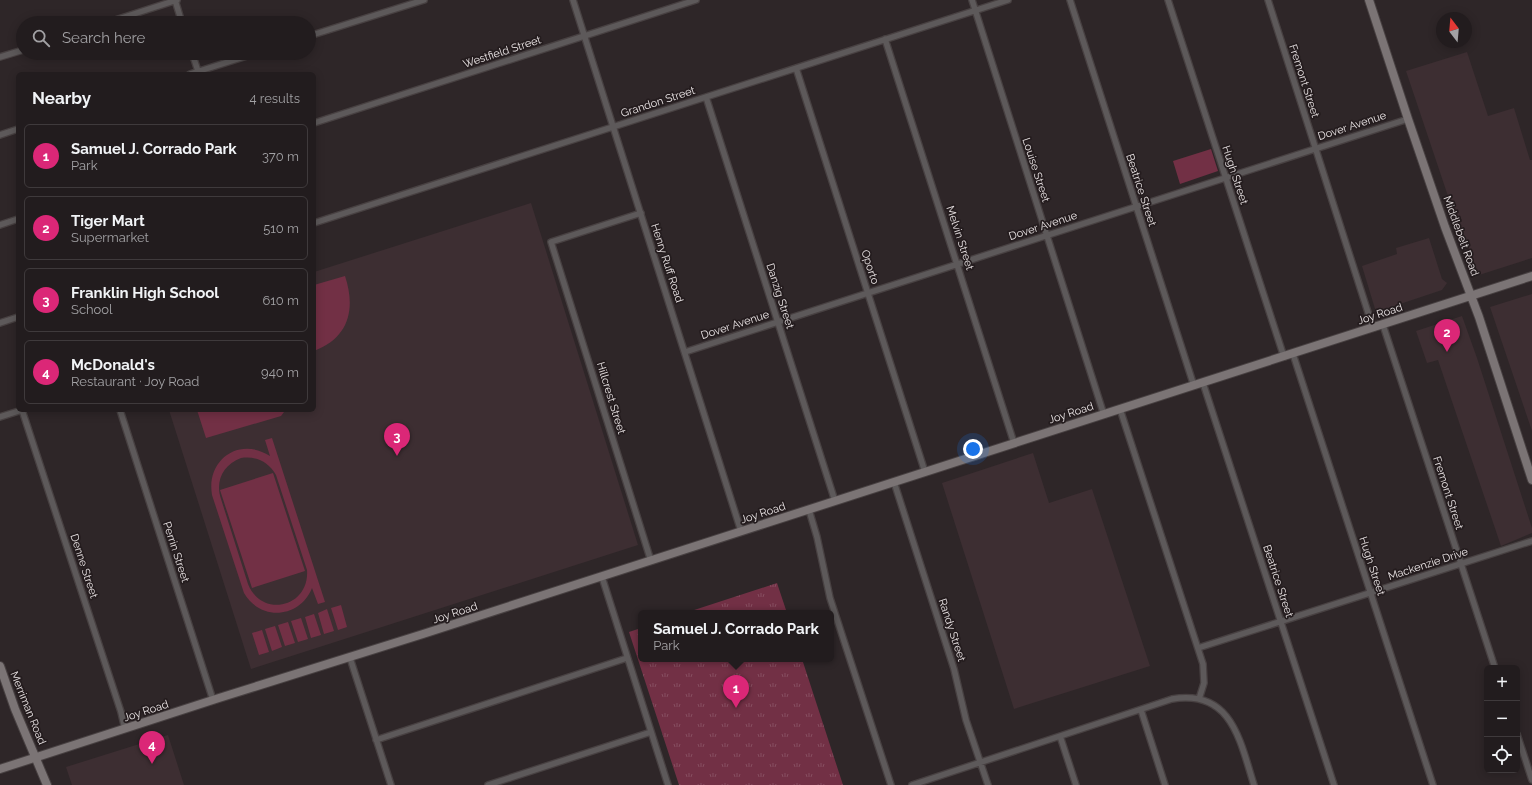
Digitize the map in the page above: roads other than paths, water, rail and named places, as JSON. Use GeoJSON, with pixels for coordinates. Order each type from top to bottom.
{"type":"FeatureCollection","features":[{"type":"Feature","properties":{"kind":"street"},"geometry":{"type":"LineString","coordinates":[[127,16],[176,0],[180,16]]}},
{"type":"Feature","properties":{"kind":"street"},"geometry":{"type":"LineString","coordinates":[[316,34],[424,0]]}},
{"type":"Feature","properties":{"kind":"street","name":"Henry Ruff Road"},"geometry":{"type":"LineString","coordinates":[[573,0],[741,531]]}},
{"type":"Feature","properties":{"kind":"street","name":"Westfield Street"},"geometry":{"type":"LineString","coordinates":[[316,122],[696,0]]}},
{"type":"Feature","properties":{"kind":"street","name":"Louise Street"},"geometry":{"type":"LineString","coordinates":[[972,0],[1104,415]]}},
{"type":"Feature","properties":{"kind":"street","name":"Grandon Street"},"geometry":{"type":"LineString","coordinates":[[316,222],[1008,0]]}},
{"type":"Feature","properties":{"kind":"street","name":"Beatrice Street"},"geometry":{"type":"LineString","coordinates":[[1070,0],[1194,386]]}},
{"type":"Feature","properties":{"kind":"street","name":"Hugh Street"},"geometry":{"type":"LineString","coordinates":[[1168,0],[1284,357]]}},
{"type":"Feature","properties":{"kind":"street","name":"Fremont Street"},"geometry":{"type":"LineString","coordinates":[[1268,0],[1373,328]]}},
{"type":"Feature","properties":{"kind":"street","name":"Middlebelt Road"},"geometry":{"type":"LineString","coordinates":[[1369,0],[1408,119],[1478,317],[1532,480]]}},
{"type":"Feature","properties":{"kind":"street","name":"Melvin Street"},"geometry":{"type":"LineString","coordinates":[[886,39],[1014,443]]}},
{"type":"Feature","properties":{"kind":"street"},"geometry":{"type":"LineString","coordinates":[[0,57],[16,52]]}},
{"type":"Feature","properties":{"kind":"street"},"geometry":{"type":"LineString","coordinates":[[194,60],[199,72]]}},
{"type":"Feature","properties":{"kind":"street"},"geometry":{"type":"LineString","coordinates":[[202,72],[236,60]]}},
{"type":"Feature","properties":{"kind":"street","name":"Oporto"},"geometry":{"type":"LineString","coordinates":[[796,68],[925,472]]}},
{"type":"Feature","properties":{"kind":"street","name":"Danzig Street"},"geometry":{"type":"LineString","coordinates":[[706,97],[836,501]]}},
{"type":"Feature","properties":{"kind":"street","name":"Dover Avenue"},"geometry":{"type":"LineString","coordinates":[[685,352],[1408,119]]}},
{"type":"Feature","properties":{"kind":"street"},"geometry":{"type":"LineString","coordinates":[[0,135],[16,130]]}},
{"type":"Feature","properties":{"kind":"street","name":"Hillcrest Street"},"geometry":{"type":"LineString","coordinates":[[641,213],[551,242],[651,560]]}},
{"type":"Feature","properties":{"kind":"street"},"geometry":{"type":"LineString","coordinates":[[0,225],[16,220]]}},
{"type":"Feature","properties":{"kind":"street","name":"Joy Road"},"geometry":{"type":"LineString","coordinates":[[0,769],[602,577],[1532,276]]}},
{"type":"Feature","properties":{"kind":"street"},"geometry":{"type":"LineString","coordinates":[[0,323],[16,318]]}},
{"type":"Feature","properties":{"kind":"street","name":"Fremont Street"},"geometry":{"type":"LineString","coordinates":[[1383,325],[1494,665]]}},
{"type":"Feature","properties":{"kind":"street","name":"Hugh Street"},"geometry":{"type":"LineString","coordinates":[[1293,354],[1433,785]]}},
{"type":"Feature","properties":{"kind":"street","name":"Beatrice Street"},"geometry":{"type":"LineString","coordinates":[[1203,383],[1334,785]]}},
{"type":"Feature","properties":{"kind":"street"},"geometry":{"type":"LineString","coordinates":[[1120,409],[1198,648],[1204,674],[1203,689],[1199,699]]}},
{"type":"Feature","properties":{"kind":"street"},"geometry":{"type":"LineString","coordinates":[[0,417],[16,412]]}},
{"type":"Feature","properties":{"kind":"street","name":"Denne Street"},"geometry":{"type":"LineString","coordinates":[[23,412],[121,712],[125,729]]}},
{"type":"Feature","properties":{"kind":"street","name":"Perrin Street"},"geometry":{"type":"LineString","coordinates":[[121,412],[213,700]]}},
{"type":"Feature","properties":{"kind":"street","name":"Randy Street"},"geometry":{"type":"LineString","coordinates":[[894,482],[954,669],[966,720],[988,785]]}},
{"type":"Feature","properties":{"kind":"street"},"geometry":{"type":"LineString","coordinates":[[809,510],[817,537],[834,610]]}},
{"type":"Feature","properties":{"kind":"street","name":"Mackenzie Drive"},"geometry":{"type":"LineString","coordinates":[[1198,648],[1532,541]]}},
{"type":"Feature","properties":{"kind":"street"},"geometry":{"type":"LineString","coordinates":[[602,577],[668,785]]}},
{"type":"Feature","properties":{"kind":"street"},"geometry":{"type":"LineString","coordinates":[[834,610],[891,785]]}},
{"type":"Feature","properties":{"kind":"street"},"geometry":{"type":"LineString","coordinates":[[350,658],[390,785]]}},
{"type":"Feature","properties":{"kind":"street"},"geometry":{"type":"LineString","coordinates":[[376,740],[627,658]]}},
{"type":"Feature","properties":{"kind":"street","name":"Merriman Road"},"geometry":{"type":"LineString","coordinates":[[0,666],[15,709],[47,785]]}},
{"type":"Feature","properties":{"kind":"street"},"geometry":{"type":"LineString","coordinates":[[912,785],[1172,699],[1188,697],[1199,699],[1216,706],[1229,719],[1237,733],[1254,785]]}},
{"type":"Feature","properties":{"kind":"street"},"geometry":{"type":"LineString","coordinates":[[1141,710],[1165,785]]}},
{"type":"Feature","properties":{"kind":"street"},"geometry":{"type":"LineString","coordinates":[[488,785],[650,732]]}},
{"type":"Feature","properties":{"kind":"street"},"geometry":{"type":"LineString","coordinates":[[1060,736],[1076,785]]}},
{"type":"Feature","properties":{"kind":"street"},"geometry":{"type":"LineString","coordinates":[[1518,737],[1532,780]]}},
{"type":"Feature","properties":{"kind":"place","name":"Tiger Mart"},"geometry":{"type":"Point","coordinates":[1447,352]}},
{"type":"Feature","properties":{"kind":"place","name":"Franklin High School"},"geometry":{"type":"Point","coordinates":[397,456]}},
{"type":"Feature","properties":{"kind":"place","name":"Samuel J. Corrado Park"},"geometry":{"type":"Point","coordinates":[736,708]}},
{"type":"Feature","properties":{"kind":"place","name":"McDonald's"},"geometry":{"type":"Point","coordinates":[152,764]}}]}
